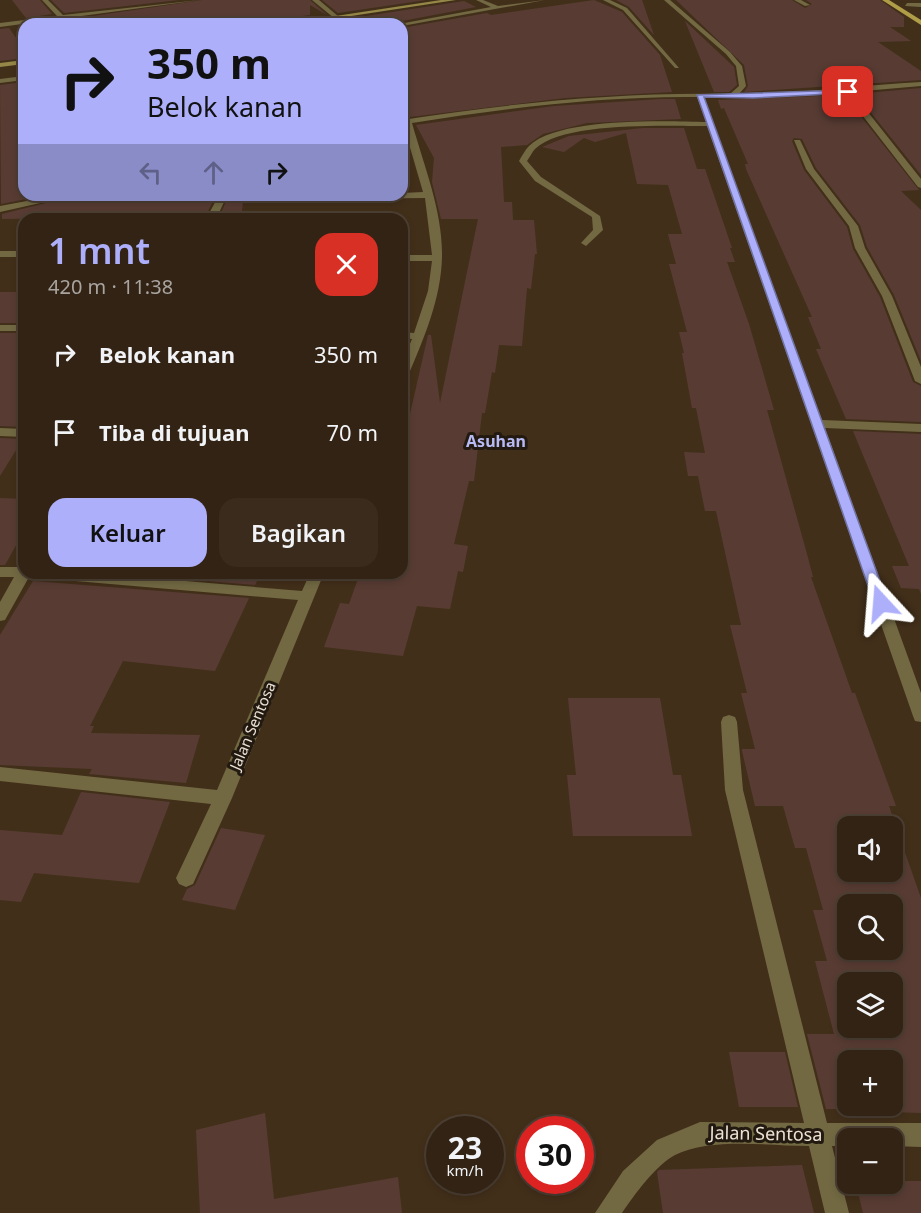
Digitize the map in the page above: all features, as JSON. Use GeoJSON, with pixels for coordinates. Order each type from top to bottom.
{"type":"FeatureCollection","features":[{"type":"Feature","properties":{"kind":"main road"},"geometry":{"type":"LineString","coordinates":[[885,0],[896,0],[921,14]]}},
{"type":"Feature","properties":{"kind":"main road"},"geometry":{"type":"LineString","coordinates":[[885,0],[919,21]]}},
{"type":"Feature","properties":{"kind":"street"},"geometry":{"type":"LineString","coordinates":[[45,0],[61,17]]}},
{"type":"Feature","properties":{"kind":"street"},"geometry":{"type":"LineString","coordinates":[[146,0],[152,6]]}},
{"type":"Feature","properties":{"kind":"street"},"geometry":{"type":"LineString","coordinates":[[53,18],[197,0]]}},
{"type":"Feature","properties":{"kind":"street"},"geometry":{"type":"LineString","coordinates":[[315,0],[336,17]]}},
{"type":"Feature","properties":{"kind":"street"},"geometry":{"type":"LineString","coordinates":[[329,18],[453,0]]}},
{"type":"Feature","properties":{"kind":"street"},"geometry":{"type":"LineString","coordinates":[[666,0],[711,37],[739,66],[743,86],[733,95]]}},
{"type":"Feature","properties":{"kind":"street"},"geometry":{"type":"LineString","coordinates":[[797,0],[807,5]]}},
{"type":"Feature","properties":{"kind":"street"},"geometry":{"type":"LineString","coordinates":[[0,25],[18,23]]}},
{"type":"Feature","properties":{"kind":"street"},"geometry":{"type":"LineString","coordinates":[[0,65],[18,63]]}},
{"type":"Feature","properties":{"kind":"street"},"geometry":{"type":"LineString","coordinates":[[909,84],[921,93]]}},
{"type":"Feature","properties":{"kind":"street"},"geometry":{"type":"LineString","coordinates":[[408,122],[474,111],[609,98],[848,92],[921,84]]}},
{"type":"Feature","properties":{"kind":"street"},"geometry":{"type":"LineString","coordinates":[[848,92],[921,185]]}},
{"type":"Feature","properties":{"kind":"street"},"geometry":{"type":"LineString","coordinates":[[700,95],[921,716]]}},
{"type":"Feature","properties":{"kind":"street"},"geometry":{"type":"LineString","coordinates":[[586,243],[597,230],[596,216],[538,179],[523,161],[526,152],[541,140],[584,128],[710,124]]}},
{"type":"Feature","properties":{"kind":"street"},"geometry":{"type":"LineString","coordinates":[[408,132],[437,238],[428,303],[408,360]]}},
{"type":"Feature","properties":{"kind":"street"},"geometry":{"type":"LineString","coordinates":[[797,142],[810,169],[853,226],[860,248],[888,296],[921,381]]}},
{"type":"Feature","properties":{"kind":"street"},"geometry":{"type":"LineString","coordinates":[[408,195],[426,195]]}},
{"type":"Feature","properties":{"kind":"street"},"geometry":{"type":"LineString","coordinates":[[0,209],[41,201]]}},
{"type":"Feature","properties":{"kind":"street"},"geometry":{"type":"LineString","coordinates":[[0,254],[18,254]]}},
{"type":"Feature","properties":{"kind":"street"},"geometry":{"type":"LineString","coordinates":[[408,258],[436,258]]}},
{"type":"Feature","properties":{"kind":"street"},"geometry":{"type":"LineString","coordinates":[[0,328],[18,328]]}},
{"type":"Feature","properties":{"kind":"street"},"geometry":{"type":"LineString","coordinates":[[408,335],[417,336]]}},
{"type":"Feature","properties":{"kind":"street"},"geometry":{"type":"LineString","coordinates":[[818,424],[921,428]]}},
{"type":"Feature","properties":{"kind":"street"},"geometry":{"type":"LineString","coordinates":[[0,432],[18,433]]}},
{"type":"Feature","properties":{"kind":"street"},"geometry":{"type":"LineString","coordinates":[[0,572],[18,572]]}},
{"type":"Feature","properties":{"kind":"street"},"geometry":{"type":"LineString","coordinates":[[0,616],[20,579]]}},
{"type":"Feature","properties":{"kind":"street"},"geometry":{"type":"LineString","coordinates":[[104,579],[307,596]]}},
{"type":"Feature","properties":{"kind":"street","name":"Jalan Sentosa"},"geometry":{"type":"LineString","coordinates":[[186,878],[223,798],[314,579]]}},
{"type":"Feature","properties":{"kind":"street"},"geometry":{"type":"LineString","coordinates":[[729,722],[734,790],[837,1213]]}},
{"type":"Feature","properties":{"kind":"street"},"geometry":{"type":"LineString","coordinates":[[0,774],[223,798]]}},
{"type":"Feature","properties":{"kind":"street","name":"Jalan Sentosa"},"geometry":{"type":"LineString","coordinates":[[607,1213],[631,1179],[665,1148],[699,1134],[921,1135]]}},
{"type":"Feature","properties":{"kind":"lane"},"geometry":{"type":"LineString","coordinates":[[479,0],[497,8]]}},
{"type":"Feature","properties":{"kind":"lane"},"geometry":{"type":"LineString","coordinates":[[408,23],[542,0]]}},
{"type":"Feature","properties":{"kind":"lane"},"geometry":{"type":"LineString","coordinates":[[606,0],[624,9],[677,67]]}},
{"type":"Feature","properties":{"kind":"lane"},"geometry":{"type":"LineString","coordinates":[[907,5],[921,5]]}},
{"type":"Feature","properties":{"kind":"lane"},"geometry":{"type":"LineString","coordinates":[[0,81],[18,79]]}},
{"type":"Feature","properties":{"kind":"building"},"geometry":{"type":"Polygon","coordinates":[[[12,0],[40,0],[52,14],[26,18],[12,0]]]}},
{"type":"Feature","properties":{"kind":"building"},"geometry":{"type":"Polygon","coordinates":[[[51,0],[179,0],[64,13],[51,0]]]}},
{"type":"Feature","properties":{"kind":"building"},"geometry":{"type":"Polygon","coordinates":[[[202,0],[310,0],[327,15],[310,5],[310,15],[287,18],[80,18],[202,0]]]}},
{"type":"Feature","properties":{"kind":"building"},"geometry":{"type":"Polygon","coordinates":[[[322,0],[426,0],[338,13],[322,0]]]}},
{"type":"Feature","properties":{"kind":"building"},"geometry":{"type":"Polygon","coordinates":[[[594,0],[622,12],[660,55],[672,92],[565,98],[410,117],[408,115],[408,27],[487,13],[491,15],[594,0]]]}},
{"type":"Feature","properties":{"kind":"building"},"geometry":{"type":"Polygon","coordinates":[[[616,0],[642,0],[654,35],[629,7],[616,0]]]}},
{"type":"Feature","properties":{"kind":"building"},"geometry":{"type":"Polygon","coordinates":[[[676,0],[792,0],[805,8],[812,4],[806,0],[880,0],[904,17],[904,27],[890,27],[911,41],[878,42],[921,71],[921,80],[744,92],[748,86],[744,65],[676,0]]]}},
{"type":"Feature","properties":{"kind":"building"},"geometry":{"type":"Polygon","coordinates":[[[464,1],[476,7],[408,20],[408,18],[354,18],[464,1]]]}},
{"type":"Feature","properties":{"kind":"building"},"geometry":{"type":"Polygon","coordinates":[[[685,21],[734,67],[737,85],[729,92],[714,92],[685,21]]]}},
{"type":"Feature","properties":{"kind":"building"},"geometry":{"type":"Polygon","coordinates":[[[9,28],[18,41],[18,59],[0,61],[0,29],[9,28]]]}},
{"type":"Feature","properties":{"kind":"building"},"geometry":{"type":"Polygon","coordinates":[[[18,83],[18,201],[1,204],[0,85],[18,83]]]}},
{"type":"Feature","properties":{"kind":"building"},"geometry":{"type":"Polygon","coordinates":[[[921,88],[921,175],[856,94],[921,88]]]}},
{"type":"Feature","properties":{"kind":"building"},"geometry":{"type":"Polygon","coordinates":[[[844,95],[919,190],[901,191],[921,210],[921,361],[894,295],[867,247],[860,225],[816,168],[802,139],[794,138],[792,141],[804,170],[847,227],[853,249],[880,297],[913,382],[921,386],[921,422],[846,419],[816,349],[821,349],[808,317],[812,317],[746,169],[745,164],[748,164],[724,108],[721,109],[718,100],[844,95]]]}},
{"type":"Feature","properties":{"kind":"building"},"geometry":{"type":"Polygon","coordinates":[[[675,99],[681,119],[587,123],[543,134],[527,145],[501,147],[504,202],[512,202],[513,220],[534,220],[537,254],[535,254],[531,289],[527,288],[522,346],[499,345],[495,373],[492,372],[485,413],[482,413],[474,481],[469,481],[454,544],[468,546],[463,572],[458,571],[450,609],[417,606],[403,656],[324,647],[340,603],[349,604],[358,579],[408,579],[408,423],[428,335],[431,335],[440,403],[478,219],[441,219],[432,182],[434,158],[416,125],[554,106],[675,99]]]}},
{"type":"Feature","properties":{"kind":"building"},"geometry":{"type":"Polygon","coordinates":[[[643,128],[684,128],[697,169],[705,169],[732,248],[730,248],[735,262],[727,262],[749,324],[774,410],[767,410],[813,577],[811,577],[852,693],[855,693],[896,806],[889,806],[892,816],[837,816],[837,882],[903,882],[903,847],[921,898],[921,1113],[903,1112],[903,1050],[837,1050],[837,1109],[826,1109],[807,1034],[834,1034],[815,961],[827,961],[813,910],[823,910],[806,848],[795,848],[783,806],[755,806],[742,749],[755,749],[741,693],[747,693],[730,625],[741,625],[716,511],[705,511],[698,476],[688,476],[684,452],[705,453],[696,408],[692,408],[682,353],[684,353],[679,332],[687,332],[669,264],[676,264],[668,234],[682,234],[668,185],[637,184],[626,133],[595,142],[584,138],[564,152],[542,147],[569,136],[643,128]]]}},
{"type":"Feature","properties":{"kind":"building"},"geometry":{"type":"Polygon","coordinates":[[[54,201],[213,201],[207,213],[18,213],[18,219],[2,219],[2,214],[54,201]]]}},
{"type":"Feature","properties":{"kind":"building"},"geometry":{"type":"Polygon","coordinates":[[[226,202],[243,202],[242,213],[221,213],[226,202]]]}},
{"type":"Feature","properties":{"kind":"building"},"geometry":{"type":"Polygon","coordinates":[[[0,292],[18,292],[18,323],[0,323],[0,292]]]}},
{"type":"Feature","properties":{"kind":"building"},"geometry":{"type":"Polygon","coordinates":[[[0,333],[18,333],[18,427],[0,426],[0,333]]]}},
{"type":"Feature","properties":{"kind":"building"},"geometry":{"type":"Polygon","coordinates":[[[853,431],[921,434],[921,594],[919,589],[901,588],[892,566],[909,566],[853,431]]]}},
{"type":"Feature","properties":{"kind":"building"},"geometry":{"type":"Polygon","coordinates":[[[0,438],[18,439],[18,447],[0,476],[0,438]]]}},
{"type":"Feature","properties":{"kind":"building"},"geometry":{"type":"Polygon","coordinates":[[[0,498],[18,499],[18,542],[5,565],[0,565],[0,498]]]}},
{"type":"Feature","properties":{"kind":"building"},"geometry":{"type":"Polygon","coordinates":[[[208,579],[258,579],[255,585],[207,581],[208,579]]]}},
{"type":"Feature","properties":{"kind":"building"},"geometry":{"type":"Polygon","coordinates":[[[33,581],[249,598],[215,671],[123,661],[90,726],[94,726],[91,733],[200,735],[186,783],[89,774],[92,769],[0,765],[0,635],[33,581]]]}},
{"type":"Feature","properties":{"kind":"building"},"geometry":{"type":"Polygon","coordinates":[[[568,698],[660,698],[673,775],[681,775],[692,836],[573,836],[567,775],[576,775],[568,698]]]}},
{"type":"Feature","properties":{"kind":"building"},"geometry":{"type":"Polygon","coordinates":[[[81,792],[170,802],[139,883],[34,873],[21,902],[0,900],[0,830],[62,835],[81,792]]]}},
{"type":"Feature","properties":{"kind":"building"},"geometry":{"type":"Polygon","coordinates":[[[221,828],[265,835],[235,910],[182,900],[187,889],[195,885],[221,828]]]}},
{"type":"Feature","properties":{"kind":"building"},"geometry":{"type":"Polygon","coordinates":[[[729,1052],[785,1052],[798,1107],[739,1107],[729,1052]]]}},
{"type":"Feature","properties":{"kind":"building"},"geometry":{"type":"Polygon","coordinates":[[[265,1113],[274,1199],[398,1177],[402,1213],[200,1213],[196,1130],[265,1113]]]}},
{"type":"Feature","properties":{"kind":"building"},"geometry":{"type":"Polygon","coordinates":[[[802,1165],[814,1213],[663,1213],[657,1172],[659,1170],[802,1165]]]}},
{"type":"Feature","properties":{"kind":"building"},"geometry":{"type":"Polygon","coordinates":[[[903,1181],[921,1181],[921,1213],[863,1213],[858,1194],[903,1194],[903,1181]]]}},
{"type":"Feature","properties":{"kind":"district","name":"Asuhan"},"geometry":{"type":"Point","coordinates":[496,441]}},
{"type":"Feature","properties":{"kind":"route"},"geometry":{"type":"LineString","coordinates":[[848,92],[753,96],[700,95],[881,603]]}}]}
